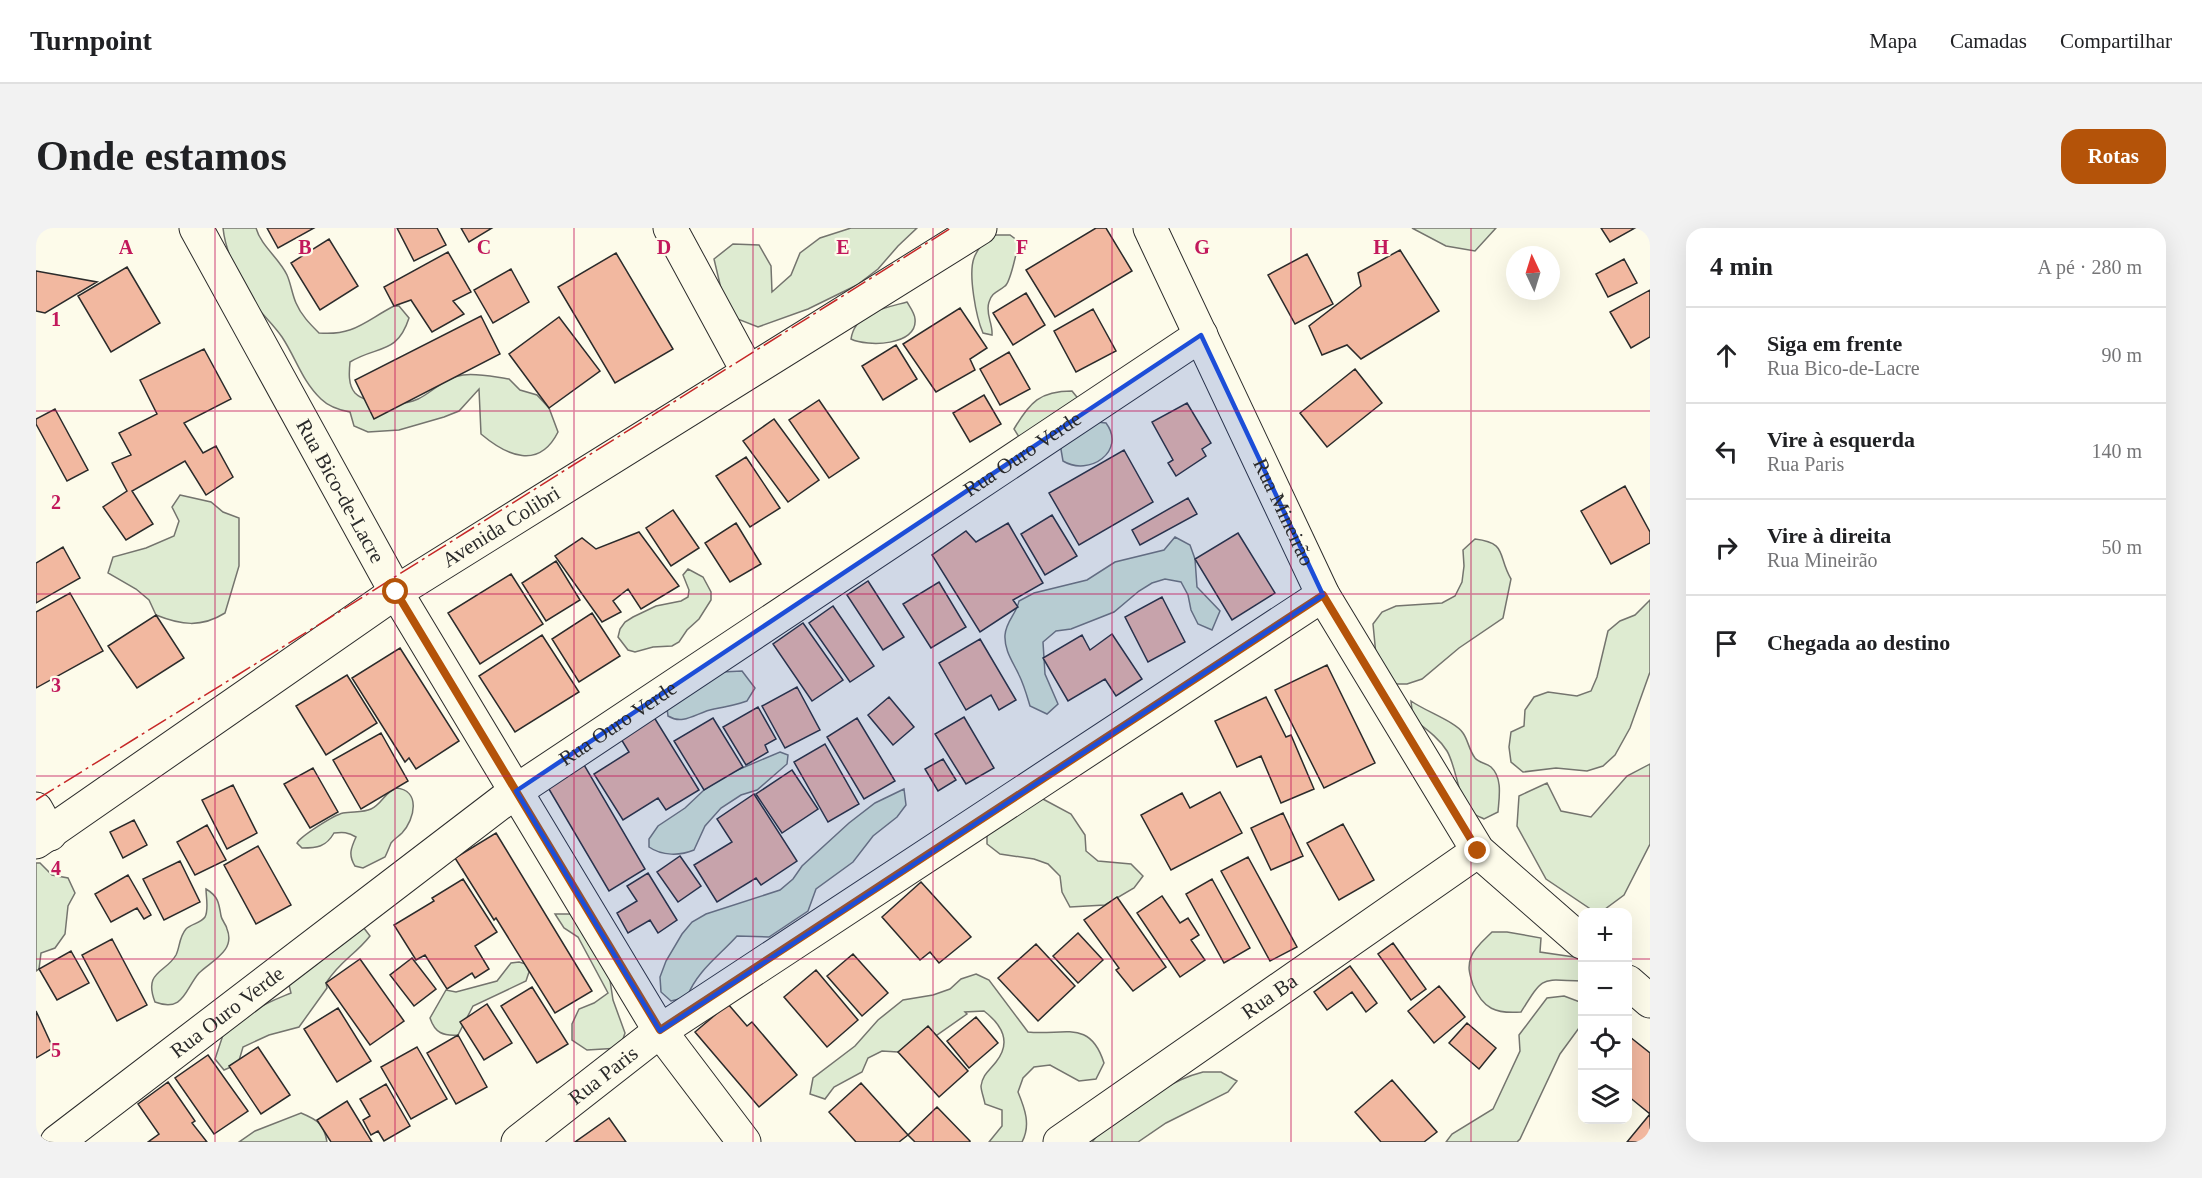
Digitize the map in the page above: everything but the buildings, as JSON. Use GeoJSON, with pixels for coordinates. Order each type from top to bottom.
{"type":"FeatureCollection","features":[{"type":"Feature","properties":{"kind":"street","name":"Rua Bico-de-Lacre"},"geometry":{"type":"LineString","coordinates":[[196,228],[396,592],[660,1030],[744,1142]]}},
{"type":"Feature","properties":{"kind":"street"},"geometry":{"type":"LineString","coordinates":[[670,228],[748,372]]}},
{"type":"Feature","properties":{"kind":"street","name":"Avenida Colibri"},"geometry":{"type":"LineString","coordinates":[[41,828],[396,592],[980,228]]}},
{"type":"Feature","properties":{"kind":"street","name":"Rua Mineirão"},"geometry":{"type":"LineString","coordinates":[[1150,228],[1323,595],[1478,851],[1578,938]]}},
{"type":"Feature","properties":{"kind":"street","name":"Rua Ouro Verde"},"geometry":{"type":"LineString","coordinates":[[57,1142],[516,791],[1201,335]]}},
{"type":"Feature","properties":{"kind":"street","name":"Rua Paris"},"geometry":{"type":"LineString","coordinates":[[518,1142],[660,1030],[1323,595]]}},
{"type":"Feature","properties":{"kind":"street","name":"Rua Ba"},"geometry":{"type":"LineString","coordinates":[[1060,1142],[1478,851]]}},
{"type":"Feature","properties":{"kind":"street"},"geometry":{"type":"LineString","coordinates":[[1632,985],[1650,1001]]}},
{"type":"Feature","properties":{"kind":"highlighted area"},"geometry":{"type":"Polygon","coordinates":[[[1201,335],[1323,595],[660,1031],[516,791],[1201,335]]]}},
{"type":"Feature","properties":{"kind":"green space"},"geometry":{"type":"Polygon","coordinates":[[[223,228],[256,228],[262,241],[287,275],[300,311],[319,333],[350,330],[394,306],[399,306],[409,318],[399,338],[392,344],[350,362],[351,386],[361,397],[376,402],[404,403],[424,396],[457,376],[474,374],[509,379],[520,390],[537,395],[549,408],[558,432],[550,444],[542,451],[532,455],[522,456],[501,448],[481,434],[479,389],[459,411],[444,417],[399,430],[368,432],[354,426],[350,412],[331,406],[314,392],[282,337],[255,303],[232,261],[223,228]]]}},
{"type":"Feature","properties":{"kind":"green space"},"geometry":{"type":"Polygon","coordinates":[[[851,228],[917,228],[878,269],[857,285],[808,309],[758,327],[735,318],[723,297],[714,259],[733,244],[759,245],[771,266],[772,292],[791,275],[800,253],[820,238],[851,228]]]}},
{"type":"Feature","properties":{"kind":"green space"},"geometry":{"type":"Polygon","coordinates":[[[1412,228],[1496,228],[1475,251],[1446,246],[1412,228]]]}},
{"type":"Feature","properties":{"kind":"green space"},"geometry":{"type":"Polygon","coordinates":[[[992,235],[1010,235],[1018,241],[1009,279],[989,302],[988,311],[992,335],[983,333],[980,326],[975,306],[972,265],[975,255],[992,235]]]}},
{"type":"Feature","properties":{"kind":"green space"},"geometry":{"type":"Polygon","coordinates":[[[907,302],[915,319],[914,328],[909,335],[890,342],[879,343],[858,342],[851,339],[858,323],[865,317],[881,309],[907,302]]]}},
{"type":"Feature","properties":{"kind":"green space"},"geometry":{"type":"Polygon","coordinates":[[[1072,391],[1097,422],[1106,423],[1111,433],[1112,443],[1108,452],[1094,463],[1084,466],[1063,461],[1059,438],[1019,437],[1014,429],[1025,412],[1037,400],[1052,393],[1072,391]]]}},
{"type":"Feature","properties":{"kind":"green space"},"geometry":{"type":"Polygon","coordinates":[[[180,495],[211,502],[223,512],[239,518],[239,566],[225,613],[199,623],[182,623],[156,615],[149,600],[136,589],[108,573],[113,557],[146,548],[174,536],[179,521],[172,507],[180,495]]]}},
{"type":"Feature","properties":{"kind":"green space"},"geometry":{"type":"Polygon","coordinates":[[[1175,537],[1190,545],[1195,559],[1197,587],[1220,611],[1212,630],[1198,624],[1181,582],[1165,579],[1152,583],[1114,612],[1071,629],[1056,631],[1043,642],[1045,674],[1058,704],[1047,714],[1030,706],[1007,651],[1005,640],[1007,625],[1019,601],[1034,593],[1087,580],[1115,562],[1164,550],[1175,537]]]}},
{"type":"Feature","properties":{"kind":"green space"},"geometry":{"type":"Polygon","coordinates":[[[1475,539],[1497,547],[1511,579],[1503,618],[1459,648],[1422,679],[1407,684],[1391,684],[1376,655],[1373,624],[1382,612],[1396,606],[1442,603],[1455,596],[1462,582],[1463,550],[1475,539]]]}},
{"type":"Feature","properties":{"kind":"green space"},"geometry":{"type":"Polygon","coordinates":[[[688,569],[703,577],[711,592],[711,600],[699,619],[687,630],[679,642],[672,646],[653,647],[635,652],[628,650],[618,637],[625,622],[656,606],[681,601],[688,597],[689,590],[683,575],[688,569]]]}},
{"type":"Feature","properties":{"kind":"green space"},"geometry":{"type":"Polygon","coordinates":[[[1650,600],[1650,672],[1630,728],[1615,755],[1603,766],[1587,771],[1556,768],[1523,772],[1511,762],[1509,747],[1511,732],[1524,726],[1525,710],[1534,697],[1548,692],[1577,696],[1591,691],[1597,677],[1608,631],[1620,621],[1635,615],[1650,600]]]}},
{"type":"Feature","properties":{"kind":"green space"},"geometry":{"type":"Polygon","coordinates":[[[742,671],[755,688],[747,701],[680,720],[668,716],[667,708],[722,672],[742,671]]]}},
{"type":"Feature","properties":{"kind":"green space"},"geometry":{"type":"Polygon","coordinates":[[[1411,701],[1459,729],[1465,736],[1475,758],[1491,767],[1495,772],[1499,788],[1498,812],[1484,819],[1467,807],[1447,751],[1436,738],[1413,719],[1411,701]]]}},
{"type":"Feature","properties":{"kind":"green space"},"geometry":{"type":"Polygon","coordinates":[[[780,752],[788,755],[787,764],[757,790],[741,795],[721,808],[705,826],[694,850],[671,854],[649,847],[649,839],[658,826],[685,808],[704,790],[728,774],[780,752]]]}},
{"type":"Feature","properties":{"kind":"green space"},"geometry":{"type":"Polygon","coordinates":[[[1650,764],[1650,844],[1624,895],[1606,908],[1589,908],[1546,879],[1517,826],[1519,796],[1547,783],[1561,811],[1591,817],[1627,776],[1650,764]]]}},
{"type":"Feature","properties":{"kind":"green space"},"geometry":{"type":"Polygon","coordinates":[[[396,788],[409,794],[412,799],[412,813],[402,833],[391,843],[385,857],[363,868],[355,866],[351,852],[356,837],[345,833],[334,833],[328,841],[317,847],[302,848],[297,843],[311,831],[339,815],[371,809],[396,788]]]}},
{"type":"Feature","properties":{"kind":"green space"},"geometry":{"type":"Polygon","coordinates":[[[904,789],[906,805],[897,817],[873,836],[853,862],[816,889],[808,911],[769,937],[737,936],[696,979],[687,997],[671,1001],[661,992],[660,977],[666,961],[692,922],[706,914],[780,890],[793,879],[802,866],[849,823],[875,803],[904,789]]]}},
{"type":"Feature","properties":{"kind":"green space"},"geometry":{"type":"Polygon","coordinates":[[[1041,798],[1071,814],[1085,835],[1086,851],[1098,861],[1131,864],[1143,876],[1134,888],[1105,905],[1070,907],[1062,892],[1060,876],[1048,864],[1034,859],[1000,854],[987,844],[987,829],[1041,798]]]}},
{"type":"Feature","properties":{"kind":"green space"},"geometry":{"type":"Polygon","coordinates":[[[36,863],[40,863],[52,875],[68,878],[75,893],[68,906],[65,934],[55,948],[41,953],[39,969],[36,971],[36,863]]]}},
{"type":"Feature","properties":{"kind":"green space"},"geometry":{"type":"Polygon","coordinates":[[[206,889],[213,894],[220,907],[229,937],[228,943],[221,955],[199,973],[183,998],[178,1002],[165,1005],[155,1002],[152,992],[154,978],[176,955],[186,929],[205,917],[206,889]]]}},
{"type":"Feature","properties":{"kind":"green space"},"geometry":{"type":"Polygon","coordinates":[[[555,914],[571,914],[608,967],[613,1000],[625,1033],[620,1048],[587,1050],[572,1040],[572,1024],[579,1009],[594,1003],[608,993],[578,937],[564,928],[555,914]]]}},
{"type":"Feature","properties":{"kind":"green space"},"geometry":{"type":"Polygon","coordinates":[[[360,923],[370,936],[331,975],[326,983],[327,988],[299,1027],[269,1035],[243,1047],[238,1064],[224,1070],[215,1059],[225,1029],[238,1023],[265,1004],[291,993],[288,981],[360,923]]]}},
{"type":"Feature","properties":{"kind":"green space"},"geometry":{"type":"Polygon","coordinates":[[[1492,932],[1507,932],[1541,938],[1540,952],[1578,959],[1578,981],[1545,982],[1535,991],[1521,1012],[1497,1011],[1481,1000],[1470,975],[1471,957],[1492,932]]]}},
{"type":"Feature","properties":{"kind":"green space"},"geometry":{"type":"Polygon","coordinates":[[[511,963],[526,964],[529,972],[526,981],[473,1006],[458,1035],[444,1034],[434,1027],[430,1018],[446,990],[456,992],[497,981],[511,963]]]}},
{"type":"Feature","properties":{"kind":"green space"},"geometry":{"type":"Polygon","coordinates":[[[976,974],[989,980],[1028,1032],[1083,1034],[1098,1049],[1104,1063],[1096,1079],[1079,1081],[1050,1065],[1034,1067],[1023,1078],[1018,1092],[1027,1123],[1022,1142],[989,1142],[1002,1126],[1002,1110],[985,1104],[981,1086],[985,1076],[1001,1055],[1004,1041],[996,1022],[984,1011],[965,1012],[967,1014],[927,1042],[898,1052],[882,1051],[868,1058],[862,1072],[834,1087],[825,1099],[810,1094],[813,1078],[855,1046],[878,1020],[903,1000],[933,995],[950,989],[961,979],[976,974]]]}},
{"type":"Feature","properties":{"kind":"green space"},"geometry":{"type":"Polygon","coordinates":[[[1564,996],[1578,1001],[1578,1029],[1560,1054],[1520,1139],[1517,1142],[1446,1142],[1452,1134],[1493,1109],[1520,1051],[1519,1035],[1547,998],[1564,996]]]}},
{"type":"Feature","properties":{"kind":"green space"},"geometry":{"type":"Polygon","coordinates":[[[1203,1072],[1221,1072],[1237,1081],[1228,1092],[1166,1123],[1138,1142],[1092,1142],[1134,1108],[1161,1090],[1203,1072]]]}},
{"type":"Feature","properties":{"kind":"green space"},"geometry":{"type":"Polygon","coordinates":[[[301,1113],[319,1123],[327,1142],[239,1142],[255,1131],[301,1113]]]}},
{"type":"Feature","properties":{"kind":"power"},"geometry":{"type":"LineString","coordinates":[[36,800],[951,228]]}},
{"type":"Feature","properties":{"kind":"route"},"geometry":{"type":"LineString","coordinates":[[396,592],[660,1030],[1323,595],[1478,851]]}}]}
